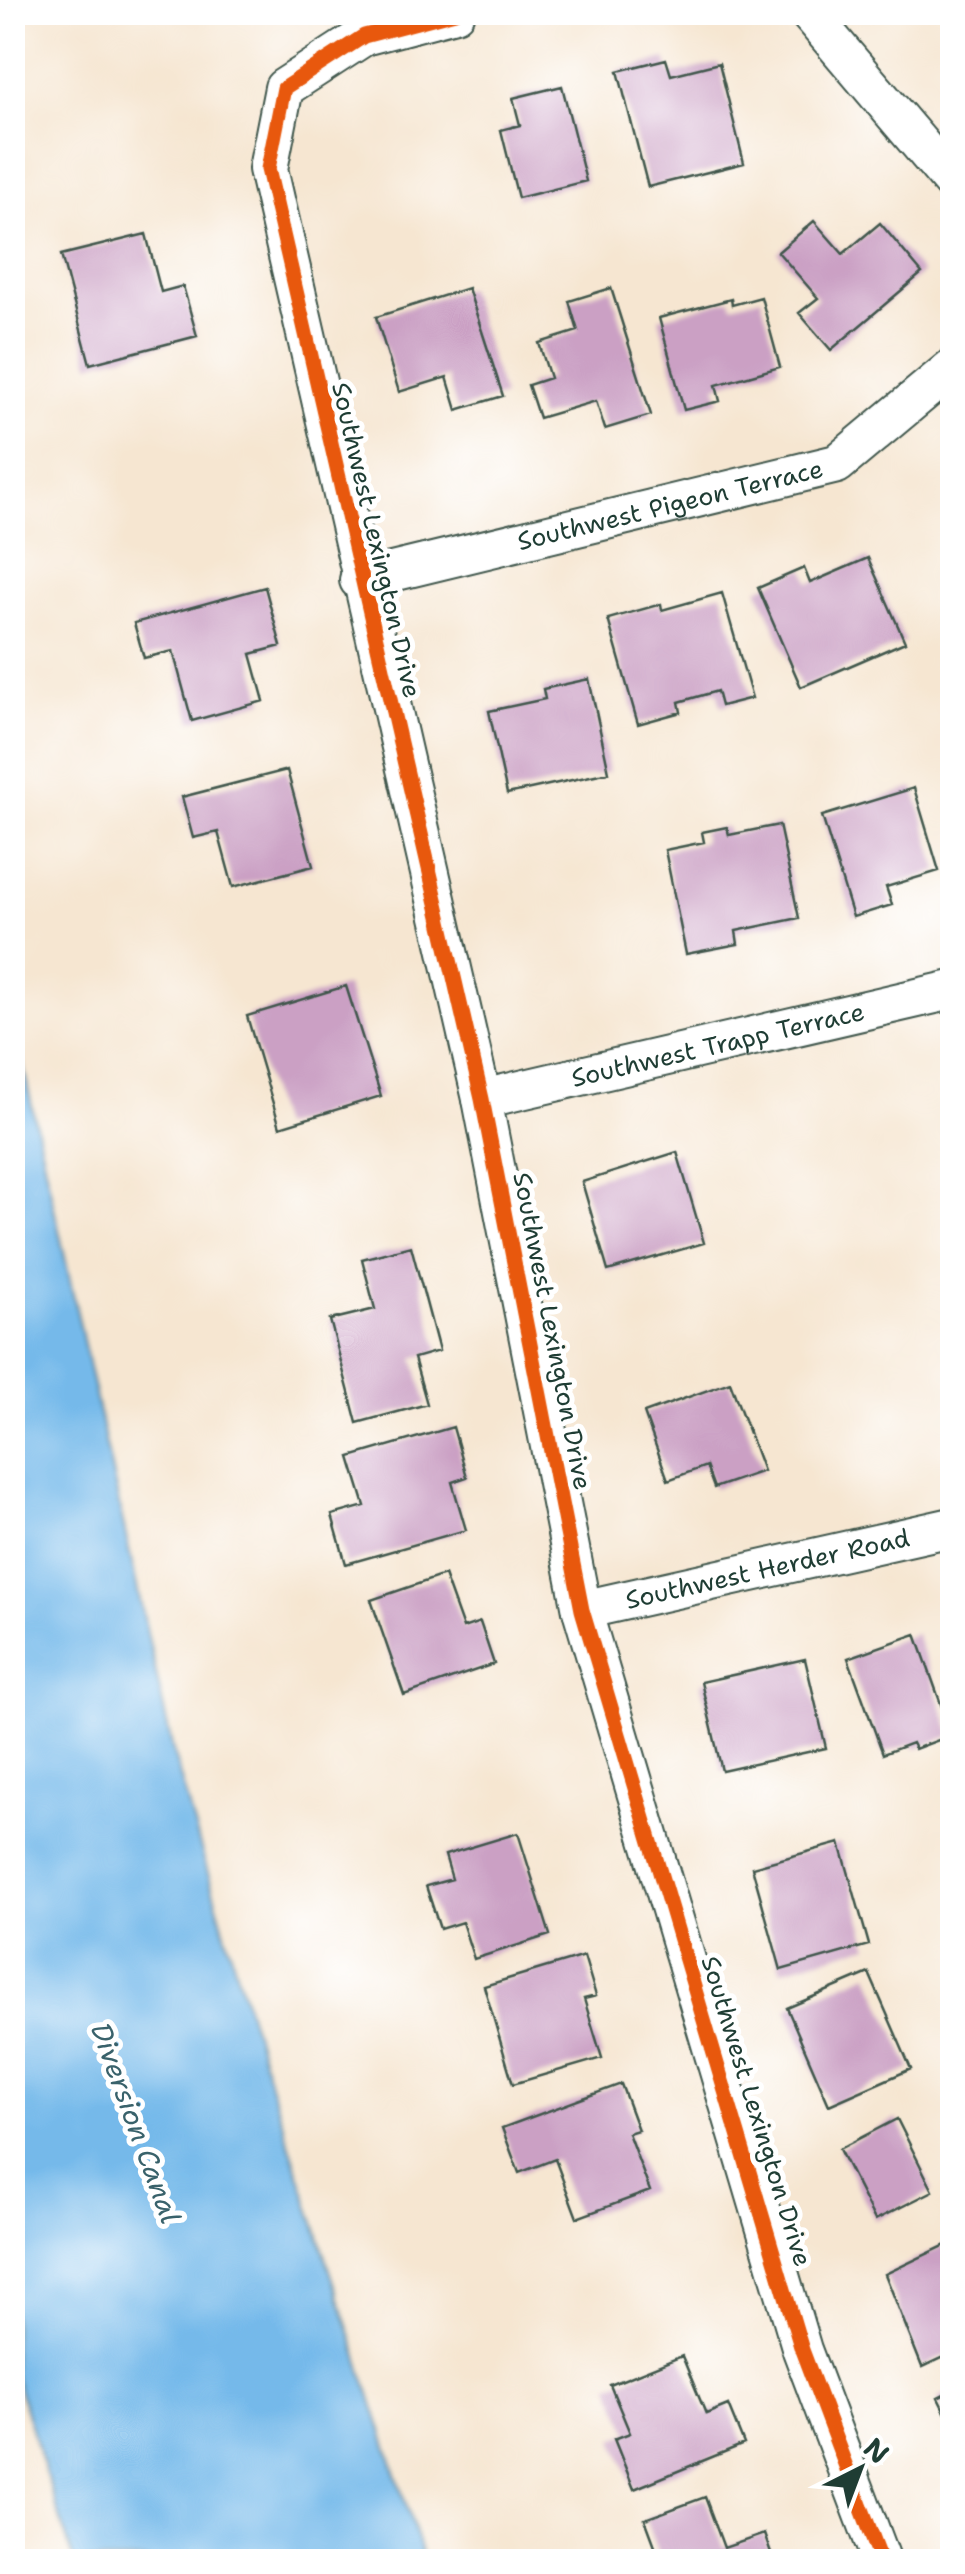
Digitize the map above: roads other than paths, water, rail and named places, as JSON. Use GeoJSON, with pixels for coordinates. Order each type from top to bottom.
{"type":"FeatureCollection","features":[{"type":"Feature","properties":{"kind":"street","name":"Southwest Lexington Drive"},"geometry":{"type":"LineString","coordinates":[[456,12],[364,36],[284,88],[268,169],[359,580],[482,1099],[582,1610],[802,2350],[882,2562]]}},
{"type":"Feature","properties":{"kind":"street"},"geometry":{"type":"LineString","coordinates":[[808,12],[952,182]]}},
{"type":"Feature","properties":{"kind":"street","name":"Southwest Pigeon Terrace"},"geometry":{"type":"LineString","coordinates":[[359,580],[837,464],[952,368]]}},
{"type":"Feature","properties":{"kind":"street","name":"Southwest Trapp Terrace"},"geometry":{"type":"LineString","coordinates":[[482,1099],[952,990]]}},
{"type":"Feature","properties":{"kind":"street","name":"Southwest Herder Road"},"geometry":{"type":"LineString","coordinates":[[582,1610],[952,1527]]}},
{"type":"Feature","properties":{"kind":"water","name":"Diversion Canal"},"geometry":{"type":"Polygon","coordinates":[[[13,1020],[174,1756],[260,2053],[424,2561],[74,2561],[13,2372],[13,1020]]]}}]}
